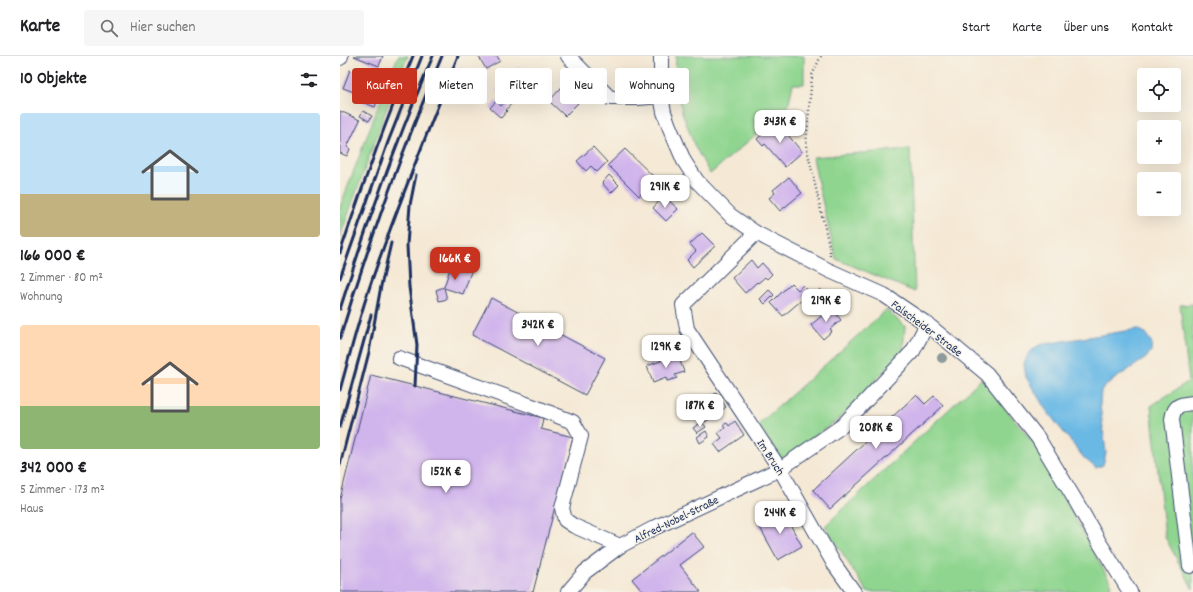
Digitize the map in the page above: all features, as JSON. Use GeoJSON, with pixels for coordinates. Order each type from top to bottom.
{"type":"FeatureCollection","features":[{"type":"Feature","properties":{"kind":"street"},"geometry":{"type":"LineString","coordinates":[[568,56],[610,98],[615,98]]}},
{"type":"Feature","properties":{"kind":"street","name":"Falscheider Straße"},"geometry":{"type":"LineString","coordinates":[[661,56],[661,68]]}},
{"type":"Feature","properties":{"kind":"street","name":"Falscheider Straße"},"geometry":{"type":"LineString","coordinates":[[662,104],[671,131],[684,161],[697,181],[730,215],[756,233],[828,270],[884,295],[927,324],[987,374],[1038,438],[1130,592]]}},
{"type":"Feature","properties":{"kind":"street","name":"Im Bruch"},"geometry":{"type":"LineString","coordinates":[[756,233],[683,304],[687,329],[780,469],[834,564],[854,592]]}},
{"type":"Feature","properties":{"kind":"street","name":"Alfred-Nobel-Straße"},"geometry":{"type":"LineString","coordinates":[[568,592],[585,572],[620,546],[656,527],[780,469],[842,426],[913,351],[927,324]]}},
{"type":"Feature","properties":{"kind":"street"},"geometry":{"type":"LineString","coordinates":[[399,358],[573,422],[581,436],[562,508],[565,520],[574,526],[620,546]]}},
{"type":"Feature","properties":{"kind":"street"},"geometry":{"type":"LineString","coordinates":[[1190,566],[1172,419],[1173,412],[1177,406],[1193,403]]}},
{"type":"Feature","properties":{"kind":"path"},"geometry":{"type":"LineString","coordinates":[[821,56],[812,75],[806,144],[830,250],[828,270]]}},
{"type":"Feature","properties":{"kind":"green space"},"geometry":{"type":"Polygon","coordinates":[[[398,56],[408,56],[403,68],[393,68],[398,56]]]}},
{"type":"Feature","properties":{"kind":"green space"},"geometry":{"type":"Polygon","coordinates":[[[676,56],[804,56],[804,84],[793,84],[788,107],[710,174],[695,147],[680,104],[689,104],[689,68],[675,68],[676,56]]]}},
{"type":"Feature","properties":{"kind":"green space"},"geometry":{"type":"Polygon","coordinates":[[[379,104],[388,104],[340,237],[340,207],[379,104]]]}},
{"type":"Feature","properties":{"kind":"green space"},"geometry":{"type":"Polygon","coordinates":[[[910,149],[915,292],[836,259],[813,157],[910,149]]]}},
{"type":"Feature","properties":{"kind":"green space"},"geometry":{"type":"Polygon","coordinates":[[[1193,304],[1193,589],[1165,537],[1151,406],[1189,381],[1180,305],[1193,304]]]}},
{"type":"Feature","properties":{"kind":"green space"},"geometry":{"type":"Polygon","coordinates":[[[886,310],[905,326],[903,351],[840,418],[781,460],[758,425],[886,310]]]}},
{"type":"Feature","properties":{"kind":"green space"},"geometry":{"type":"Polygon","coordinates":[[[981,379],[1033,442],[1112,585],[1101,592],[867,592],[825,526],[981,379]]]}},
{"type":"Feature","properties":{"kind":"water"},"geometry":{"type":"Polygon","coordinates":[[[1138,329],[1145,333],[1152,343],[1151,351],[1146,358],[1110,382],[1101,390],[1100,405],[1106,453],[1103,465],[1096,468],[1084,458],[1046,410],[1026,377],[1024,364],[1028,354],[1039,345],[1138,329]]]}},
{"type":"Feature","properties":{"kind":"building"},"geometry":{"type":"Polygon","coordinates":[[[354,56],[383,56],[379,66],[354,56]]]}},
{"type":"Feature","properties":{"kind":"building"},"geometry":{"type":"Polygon","coordinates":[[[497,56],[500,61],[487,68],[479,57],[497,56]]]}},
{"type":"Feature","properties":{"kind":"building"},"geometry":{"type":"Polygon","coordinates":[[[350,70],[352,71],[352,91],[343,88],[350,70]]]}},
{"type":"Feature","properties":{"kind":"building"},"geometry":{"type":"Polygon","coordinates":[[[560,89],[560,104],[577,104],[565,116],[552,104],[552,98],[560,89]]]}},
{"type":"Feature","properties":{"kind":"building"},"geometry":{"type":"Polygon","coordinates":[[[495,102],[495,104],[499,104],[501,106],[503,104],[511,104],[501,118],[490,108],[495,102]]]}},
{"type":"Feature","properties":{"kind":"building"},"geometry":{"type":"Polygon","coordinates":[[[367,104],[376,104],[375,107],[367,104]]]}},
{"type":"Feature","properties":{"kind":"building"},"geometry":{"type":"Polygon","coordinates":[[[340,111],[360,120],[347,147],[350,149],[347,156],[340,153],[340,111]]]}},
{"type":"Feature","properties":{"kind":"building"},"geometry":{"type":"Polygon","coordinates":[[[363,111],[372,116],[369,121],[360,116],[363,111]]]}},
{"type":"Feature","properties":{"kind":"building"},"geometry":{"type":"Polygon","coordinates":[[[779,120],[785,127],[783,129],[802,152],[785,167],[765,144],[763,146],[757,139],[779,120]]]}},
{"type":"Feature","properties":{"kind":"building"},"geometry":{"type":"Polygon","coordinates":[[[593,147],[607,162],[597,172],[591,166],[586,171],[577,161],[593,147]]]}},
{"type":"Feature","properties":{"kind":"building"},"geometry":{"type":"Polygon","coordinates":[[[625,149],[654,177],[650,181],[653,183],[639,196],[608,165],[625,149]]]}},
{"type":"Feature","properties":{"kind":"building"},"geometry":{"type":"Polygon","coordinates":[[[609,175],[619,185],[611,193],[602,183],[609,175]]]}},
{"type":"Feature","properties":{"kind":"building"},"geometry":{"type":"Polygon","coordinates":[[[789,177],[802,193],[780,211],[769,198],[775,193],[773,190],[789,177]]]}},
{"type":"Feature","properties":{"kind":"building"},"geometry":{"type":"Polygon","coordinates":[[[664,196],[678,209],[666,221],[653,208],[664,196]]]}},
{"type":"Feature","properties":{"kind":"building"},"geometry":{"type":"Polygon","coordinates":[[[702,233],[715,246],[693,267],[687,260],[696,251],[690,244],[702,233]]]}},
{"type":"Feature","properties":{"kind":"building"},"geometry":{"type":"Polygon","coordinates":[[[751,260],[757,268],[762,263],[772,274],[767,279],[765,277],[758,283],[757,282],[745,293],[732,278],[751,260]]]}},
{"type":"Feature","properties":{"kind":"building"},"geometry":{"type":"Polygon","coordinates":[[[452,263],[472,269],[463,294],[444,288],[447,299],[439,301],[436,290],[444,287],[452,263]]]}},
{"type":"Feature","properties":{"kind":"building"},"geometry":{"type":"Polygon","coordinates":[[[791,283],[798,290],[803,285],[810,293],[783,316],[771,303],[791,283]]]}},
{"type":"Feature","properties":{"kind":"building"},"geometry":{"type":"Polygon","coordinates":[[[820,289],[826,294],[817,304],[811,298],[820,289]]]}},
{"type":"Feature","properties":{"kind":"building"},"geometry":{"type":"Polygon","coordinates":[[[769,290],[774,295],[765,304],[760,299],[769,290]]]}},
{"type":"Feature","properties":{"kind":"building"},"geometry":{"type":"Polygon","coordinates":[[[491,298],[605,358],[585,395],[472,335],[491,298]]]}},
{"type":"Feature","properties":{"kind":"building"},"geometry":{"type":"Polygon","coordinates":[[[831,308],[841,320],[830,329],[832,331],[823,339],[811,325],[831,308]]]}},
{"type":"Feature","properties":{"kind":"building"},"geometry":{"type":"Polygon","coordinates":[[[670,353],[671,358],[678,355],[684,372],[675,375],[677,378],[667,381],[666,378],[653,383],[647,366],[661,361],[659,357],[670,353]]]}},
{"type":"Feature","properties":{"kind":"building"},"geometry":{"type":"Polygon","coordinates":[[[371,375],[543,418],[541,429],[573,437],[533,592],[340,592],[340,499],[371,375]]]}},
{"type":"Feature","properties":{"kind":"building"},"geometry":{"type":"Polygon","coordinates":[[[716,393],[726,407],[705,422],[697,411],[703,407],[701,403],[716,393]]]}},
{"type":"Feature","properties":{"kind":"building"},"geometry":{"type":"Polygon","coordinates":[[[916,395],[925,404],[934,396],[943,406],[830,509],[813,490],[916,395]]]}},
{"type":"Feature","properties":{"kind":"building"},"geometry":{"type":"Polygon","coordinates":[[[735,421],[744,435],[720,452],[714,444],[722,438],[718,433],[725,428],[723,425],[727,423],[729,426],[735,421]]]}},
{"type":"Feature","properties":{"kind":"building"},"geometry":{"type":"Polygon","coordinates":[[[702,422],[706,427],[697,433],[693,428],[702,422]]]}},
{"type":"Feature","properties":{"kind":"building"},"geometry":{"type":"Polygon","coordinates":[[[706,431],[709,437],[700,443],[697,437],[706,431]]]}},
{"type":"Feature","properties":{"kind":"building"},"geometry":{"type":"Polygon","coordinates":[[[782,510],[802,546],[778,560],[758,524],[782,510]]]}},
{"type":"Feature","properties":{"kind":"building"},"geometry":{"type":"Polygon","coordinates":[[[692,532],[704,547],[680,565],[701,592],[642,591],[632,579],[692,532]]]}},
{"type":"Feature","properties":{"kind":"railway"},"geometry":{"type":"LineString","coordinates":[[340,253],[393,104],[413,56]]}},
{"type":"Feature","properties":{"kind":"railway"},"geometry":{"type":"LineString","coordinates":[[340,278],[388,142],[422,56]]}},
{"type":"Feature","properties":{"kind":"railway"},"geometry":{"type":"LineString","coordinates":[[340,309],[383,182],[433,56]]}},
{"type":"Feature","properties":{"kind":"railway"},"geometry":{"type":"LineString","coordinates":[[340,338],[387,196],[442,56]]}},
{"type":"Feature","properties":{"kind":"railway"},"geometry":{"type":"LineString","coordinates":[[340,390],[362,309],[381,254],[458,56]]}},
{"type":"Feature","properties":{"kind":"railway"},"geometry":{"type":"LineString","coordinates":[[415,386],[417,345],[409,287],[407,245],[410,205],[416,175]]}},
{"type":"Feature","properties":{"kind":"railway"},"geometry":{"type":"LineString","coordinates":[[340,465],[369,352],[381,286],[391,243]]}},
{"type":"Feature","properties":{"kind":"railway"},"geometry":{"type":"LineString","coordinates":[[340,427],[371,315]]}}]}
